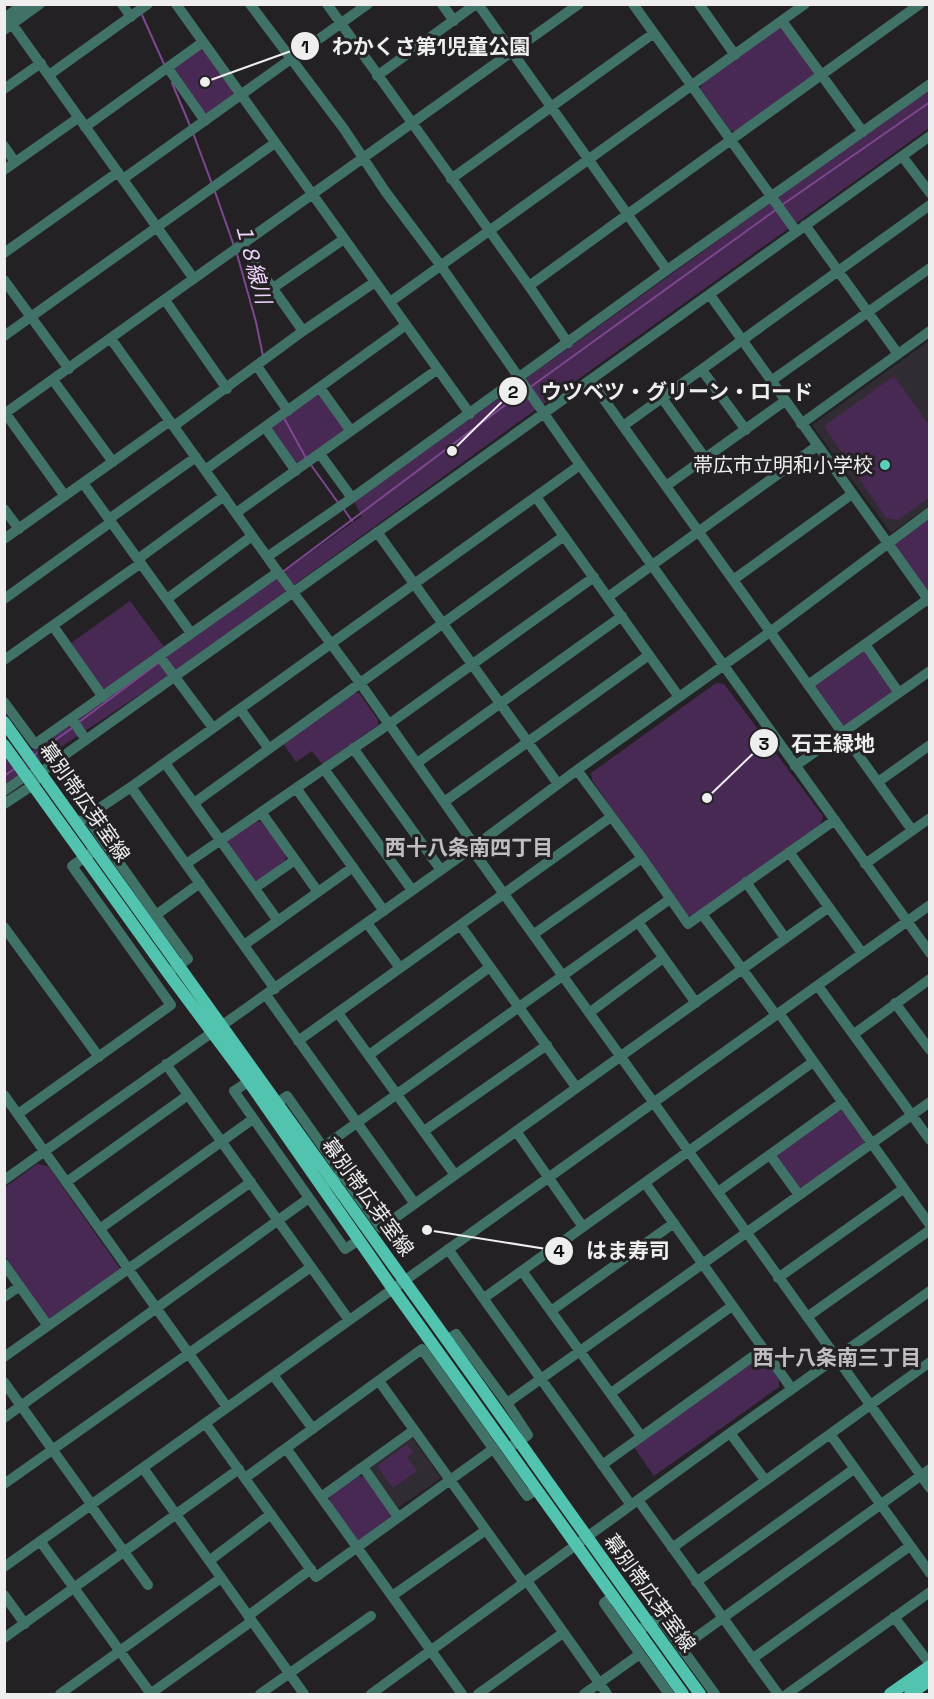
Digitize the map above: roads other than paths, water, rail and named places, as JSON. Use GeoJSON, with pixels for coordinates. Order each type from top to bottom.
{"type":"FeatureCollection","features":[{"type":"Feature","properties":{"kind":"main road","name":"幕別帯広芽室線"},"geometry":{"type":"LineString","coordinates":[[4,722],[76,824],[90,854],[148,945],[173,970]]}},
{"type":"Feature","properties":{"kind":"main road","name":"幕別帯広芽室線"},"geometry":{"type":"LineString","coordinates":[[4,745],[90,854],[253,1079],[332,1180],[358,1240],[454,1373],[513,1445],[581,1541],[613,1596],[683,1695]]}},
{"type":"Feature","properties":{"kind":"main road","name":"幕別帯広芽室線"},"geometry":{"type":"LineString","coordinates":[[253,1079],[276,1104],[446,1340],[454,1373]]}},
{"type":"Feature","properties":{"kind":"main road","name":"幕別帯広芽室線"},"geometry":{"type":"LineString","coordinates":[[513,1445],[537,1490],[649,1624],[700,1695]]}},
{"type":"Feature","properties":{"kind":"main road"},"geometry":{"type":"LineString","coordinates":[[890,1695],[930,1665]]}},
{"type":"Feature","properties":{"kind":"main road"},"geometry":{"type":"LineString","coordinates":[[910,1695],[930,1680]]}},
{"type":"Feature","properties":{"kind":"street"},"geometry":{"type":"LineString","coordinates":[[7,22],[24,4]]}},
{"type":"Feature","properties":{"kind":"street"},"geometry":{"type":"LineString","coordinates":[[7,22],[40,4]]}},
{"type":"Feature","properties":{"kind":"street"},"geometry":{"type":"LineString","coordinates":[[122,4],[131,17]]}},
{"type":"Feature","properties":{"kind":"street"},"geometry":{"type":"LineString","coordinates":[[49,75],[148,4]]}},
{"type":"Feature","properties":{"kind":"street"},"geometry":{"type":"LineString","coordinates":[[176,4],[470,414]]}},
{"type":"Feature","properties":{"kind":"street"},"geometry":{"type":"LineString","coordinates":[[250,4],[344,129],[385,191],[441,266],[580,465],[930,953]]}},
{"type":"Feature","properties":{"kind":"street"},"geometry":{"type":"LineString","coordinates":[[327,4],[568,342]]}},
{"type":"Feature","properties":{"kind":"street"},"geometry":{"type":"LineString","coordinates":[[4,253],[205,121],[368,4]]}},
{"type":"Feature","properties":{"kind":"street"},"geometry":{"type":"LineString","coordinates":[[442,4],[454,21]]}},
{"type":"Feature","properties":{"kind":"street"},"geometry":{"type":"LineString","coordinates":[[377,76],[477,4],[667,270]]}},
{"type":"Feature","properties":{"kind":"street"},"geometry":{"type":"LineString","coordinates":[[65,496],[5,414],[579,4]]}},
{"type":"Feature","properties":{"kind":"street"},"geometry":{"type":"LineString","coordinates":[[633,4],[771,197],[838,271],[898,354]]}},
{"type":"Feature","properties":{"kind":"street"},"geometry":{"type":"LineString","coordinates":[[699,4],[735,55]]}},
{"type":"Feature","properties":{"kind":"street"},"geometry":{"type":"LineString","coordinates":[[390,302],[805,4]]}},
{"type":"Feature","properties":{"kind":"street"},"geometry":{"type":"LineString","coordinates":[[529,286],[920,4]]}},
{"type":"Feature","properties":{"kind":"street"},"geometry":{"type":"LineString","coordinates":[[782,21],[863,132]]}},
{"type":"Feature","properties":{"kind":"street"},"geometry":{"type":"LineString","coordinates":[[7,22],[41,63],[194,279]]}},
{"type":"Feature","properties":{"kind":"street"},"geometry":{"type":"LineString","coordinates":[[452,179],[654,33]]}},
{"type":"Feature","properties":{"kind":"street"},"geometry":{"type":"LineString","coordinates":[[4,170],[168,68],[203,42]]}},
{"type":"Feature","properties":{"kind":"street"},"geometry":{"type":"LineString","coordinates":[[4,89],[41,63]]}},
{"type":"Feature","properties":{"kind":"street"},"geometry":{"type":"LineString","coordinates":[[168,68],[205,121]]}},
{"type":"Feature","properties":{"kind":"street"},"geometry":{"type":"LineString","coordinates":[[267,556],[470,414],[667,270],[930,84]]}},
{"type":"Feature","properties":{"kind":"street"},"geometry":{"type":"LineString","coordinates":[[4,804],[30,780],[930,136]]}},
{"type":"Feature","properties":{"kind":"street"},"geometry":{"type":"LineString","coordinates":[[4,336],[275,143]]}},
{"type":"Feature","properties":{"kind":"street"},"geometry":{"type":"LineString","coordinates":[[4,146],[15,162]]}},
{"type":"Feature","properties":{"kind":"street"},"geometry":{"type":"LineString","coordinates":[[903,156],[930,193]]}},
{"type":"Feature","properties":{"kind":"street"},"geometry":{"type":"LineString","coordinates":[[623,426],[930,205]]}},
{"type":"Feature","properties":{"kind":"street"},"geometry":{"type":"LineString","coordinates":[[273,288],[344,239]]}},
{"type":"Feature","properties":{"kind":"street"},"geometry":{"type":"LineString","coordinates":[[242,244],[303,331]]}},
{"type":"Feature","properties":{"kind":"street"},"geometry":{"type":"LineString","coordinates":[[771,381],[930,268]]}},
{"type":"Feature","properties":{"kind":"street"},"geometry":{"type":"LineString","coordinates":[[4,280],[69,369]]}},
{"type":"Feature","properties":{"kind":"street"},"geometry":{"type":"LineString","coordinates":[[4,539],[113,462],[226,389],[303,331],[375,282]]}},
{"type":"Feature","properties":{"kind":"street"},"geometry":{"type":"LineString","coordinates":[[710,295],[929,601],[807,685]]}},
{"type":"Feature","properties":{"kind":"street"},"geometry":{"type":"LineString","coordinates":[[165,300],[226,389]]}},
{"type":"Feature","properties":{"kind":"street"},"geometry":{"type":"LineString","coordinates":[[205,470],[406,325]]}},
{"type":"Feature","properties":{"kind":"street"},"geometry":{"type":"LineString","coordinates":[[801,424],[930,331]]}},
{"type":"Feature","properties":{"kind":"street"},"geometry":{"type":"LineString","coordinates":[[111,339],[278,572],[332,643],[444,802],[504,893],[778,1278],[870,1405],[925,1472],[930,1488]]}},
{"type":"Feature","properties":{"kind":"street"},"geometry":{"type":"LineString","coordinates":[[257,366],[288,411]]}},
{"type":"Feature","properties":{"kind":"street"},"geometry":{"type":"LineString","coordinates":[[236,513],[438,369]]}},
{"type":"Feature","properties":{"kind":"street"},"geometry":{"type":"LineString","coordinates":[[702,369],[746,430]]}},
{"type":"Feature","properties":{"kind":"street"},"geometry":{"type":"LineString","coordinates":[[53,380],[113,462]]}},
{"type":"Feature","properties":{"kind":"street"},"geometry":{"type":"LineString","coordinates":[[590,380],[912,830]]}},
{"type":"Feature","properties":{"kind":"street"},"geometry":{"type":"LineString","coordinates":[[320,388],[351,431]]}},
{"type":"Feature","properties":{"kind":"street"},"geometry":{"type":"LineString","coordinates":[[662,398],[705,458]]}},
{"type":"Feature","properties":{"kind":"street"},"geometry":{"type":"LineString","coordinates":[[666,486],[785,401]]}},
{"type":"Feature","properties":{"kind":"street"},"geometry":{"type":"LineString","coordinates":[[265,427],[296,471]]}},
{"type":"Feature","properties":{"kind":"street"},"geometry":{"type":"LineString","coordinates":[[608,597],[817,446]]}},
{"type":"Feature","properties":{"kind":"street"},"geometry":{"type":"LineString","coordinates":[[320,454],[352,498]]}},
{"type":"Feature","properties":{"kind":"street"},"geometry":{"type":"LineString","coordinates":[[4,599],[196,457]]}},
{"type":"Feature","properties":{"kind":"street"},"geometry":{"type":"LineString","coordinates":[[76,824],[165,763],[580,465]]}},
{"type":"Feature","properties":{"kind":"street"},"geometry":{"type":"LineString","coordinates":[[83,483],[191,633]]}},
{"type":"Feature","properties":{"kind":"street"},"geometry":{"type":"LineString","coordinates":[[733,580],[852,494]]}},
{"type":"Feature","properties":{"kind":"street"},"geometry":{"type":"LineString","coordinates":[[4,660],[53,626],[224,496]]}},
{"type":"Feature","properties":{"kind":"street"},"geometry":{"type":"LineString","coordinates":[[536,496],[679,697]]}},
{"type":"Feature","properties":{"kind":"street"},"geometry":{"type":"LineString","coordinates":[[4,509],[19,529]]}},
{"type":"Feature","properties":{"kind":"street"},"geometry":{"type":"LineString","coordinates":[[6,1176],[45,1151],[384,911],[770,632],[930,512]]}},
{"type":"Feature","properties":{"kind":"street"},"geometry":{"type":"LineString","coordinates":[[377,532],[558,784]]}},
{"type":"Feature","properties":{"kind":"street"},"geometry":{"type":"LineString","coordinates":[[167,599],[252,536]]}},
{"type":"Feature","properties":{"kind":"street"},"geometry":{"type":"LineString","coordinates":[[194,803],[564,536]]}},
{"type":"Feature","properties":{"kind":"street"},"geometry":{"type":"LineString","coordinates":[[6,708],[35,744],[278,572]]}},
{"type":"Feature","properties":{"kind":"street"},"geometry":{"type":"LineString","coordinates":[[186,864],[389,724],[594,577]]}},
{"type":"Feature","properties":{"kind":"street"},"geometry":{"type":"LineString","coordinates":[[417,763],[622,616]]}},
{"type":"Feature","properties":{"kind":"street"},"geometry":{"type":"LineString","coordinates":[[53,626],[103,697]]}},
{"type":"Feature","properties":{"kind":"street"},"geometry":{"type":"LineString","coordinates":[[865,644],[899,693]]}},
{"type":"Feature","properties":{"kind":"street"},"geometry":{"type":"LineString","coordinates":[[444,802],[649,655]]}},
{"type":"Feature","properties":{"kind":"street"},"geometry":{"type":"LineString","coordinates":[[160,657],[213,728]]}},
{"type":"Feature","properties":{"kind":"street"},"geometry":{"type":"LineString","coordinates":[[795,766],[930,671]]}},
{"type":"Feature","properties":{"kind":"street"},"geometry":{"type":"LineString","coordinates":[[240,709],[268,749]]}},
{"type":"Feature","properties":{"kind":"street"},"geometry":{"type":"LineString","coordinates":[[72,719],[86,740]]}},
{"type":"Feature","properties":{"kind":"street"},"geometry":{"type":"LineString","coordinates":[[878,782],[930,745]]}},
{"type":"Feature","properties":{"kind":"street"},"geometry":{"type":"LineString","coordinates":[[353,748],[441,870]]}},
{"type":"Feature","properties":{"kind":"street"},"geometry":{"type":"LineString","coordinates":[[165,763],[278,921]]}},
{"type":"Feature","properties":{"kind":"street"},"geometry":{"type":"LineString","coordinates":[[324,769],[412,890]]}},
{"type":"Feature","properties":{"kind":"street"},"geometry":{"type":"LineString","coordinates":[[577,770],[688,924],[834,820]]}},
{"type":"Feature","properties":{"kind":"street"},"geometry":{"type":"LineString","coordinates":[[4,791],[30,780]]}},
{"type":"Feature","properties":{"kind":"street"},"geometry":{"type":"LineString","coordinates":[[131,787],[244,945],[298,1041],[416,1204]]}},
{"type":"Feature","properties":{"kind":"street"},"geometry":{"type":"LineString","coordinates":[[296,788],[384,911]]}},
{"type":"Feature","properties":{"kind":"street"},"geometry":{"type":"LineString","coordinates":[[261,812],[318,892]]}},
{"type":"Feature","properties":{"kind":"street"},"geometry":{"type":"LineString","coordinates":[[87,817],[188,959],[173,970]]}},
{"type":"Feature","properties":{"kind":"street"},"geometry":{"type":"LineString","coordinates":[[298,1041],[611,817]]}},
{"type":"Feature","properties":{"kind":"street"},"geometry":{"type":"LineString","coordinates":[[865,864],[930,818]]}},
{"type":"Feature","properties":{"kind":"street"},"geometry":{"type":"LineString","coordinates":[[789,852],[862,953]]}},
{"type":"Feature","properties":{"kind":"street"},"geometry":{"type":"LineString","coordinates":[[18,1114],[171,1005],[72,867],[90,854]]}},
{"type":"Feature","properties":{"kind":"street"},"geometry":{"type":"LineString","coordinates":[[534,934],[642,858]]}},
{"type":"Feature","properties":{"kind":"street"},"geometry":{"type":"LineString","coordinates":[[255,888],[295,860]]}},
{"type":"Feature","properties":{"kind":"street"},"geometry":{"type":"LineString","coordinates":[[244,945],[353,867]]}},
{"type":"Feature","properties":{"kind":"street"},"geometry":{"type":"LineString","coordinates":[[746,882],[785,938]]}},
{"type":"Feature","properties":{"kind":"street"},"geometry":{"type":"LineString","coordinates":[[156,915],[200,883]]}},
{"type":"Feature","properties":{"kind":"street"},"geometry":{"type":"LineString","coordinates":[[323,1147],[670,898]]}},
{"type":"Feature","properties":{"kind":"street"},"geometry":{"type":"LineString","coordinates":[[4,1567],[930,905]]}},
{"type":"Feature","properties":{"kind":"street"},"geometry":{"type":"LineString","coordinates":[[276,1104],[287,1096],[323,1147],[332,1180],[381,1228],[829,907]]}},
{"type":"Feature","properties":{"kind":"street"},"geometry":{"type":"LineString","coordinates":[[702,914],[843,1102],[930,1225]]}},
{"type":"Feature","properties":{"kind":"street"},"geometry":{"type":"LineString","coordinates":[[638,922],[696,1003]]}},
{"type":"Feature","properties":{"kind":"street"},"geometry":{"type":"LineString","coordinates":[[367,923],[400,968]]}},
{"type":"Feature","properties":{"kind":"street"},"geometry":{"type":"LineString","coordinates":[[460,925],[576,1087]]}},
{"type":"Feature","properties":{"kind":"street"},"geometry":{"type":"LineString","coordinates":[[4,927],[99,1057]]}},
{"type":"Feature","properties":{"kind":"street"},"geometry":{"type":"LineString","coordinates":[[135,955],[148,945]]}},
{"type":"Feature","properties":{"kind":"street"},"geometry":{"type":"LineString","coordinates":[[589,1013],[663,958]]}},
{"type":"Feature","properties":{"kind":"street"},"geometry":{"type":"LineString","coordinates":[[369,1054],[490,967]]}},
{"type":"Feature","properties":{"kind":"street"},"geometry":{"type":"LineString","coordinates":[[854,1034],[930,979]]}},
{"type":"Feature","properties":{"kind":"street"},"geometry":{"type":"LineString","coordinates":[[818,986],[930,1140]]}},
{"type":"Feature","properties":{"kind":"street"},"geometry":{"type":"LineString","coordinates":[[895,1003],[930,1050]]}},
{"type":"Feature","properties":{"kind":"street"},"geometry":{"type":"LineString","coordinates":[[338,1013],[455,1176]]}},
{"type":"Feature","properties":{"kind":"street"},"geometry":{"type":"LineString","coordinates":[[424,1131],[547,1045]]}},
{"type":"Feature","properties":{"kind":"street"},"geometry":{"type":"LineString","coordinates":[[484,1298],[813,1062]]}},
{"type":"Feature","properties":{"kind":"street"},"geometry":{"type":"LineString","coordinates":[[166,1064],[349,1320]]}},
{"type":"Feature","properties":{"kind":"street"},"geometry":{"type":"LineString","coordinates":[[253,1079],[234,1091],[345,1249],[358,1240]]}},
{"type":"Feature","properties":{"kind":"street"},"geometry":{"type":"LineString","coordinates":[[4,1095],[68,1181],[228,1407]]}},
{"type":"Feature","properties":{"kind":"street"},"geometry":{"type":"LineString","coordinates":[[68,1181],[188,1095]]}},
{"type":"Feature","properties":{"kind":"street"},"geometry":{"type":"LineString","coordinates":[[718,1192],[843,1102]]}},
{"type":"Feature","properties":{"kind":"street"},"geometry":{"type":"LineString","coordinates":[[507,1404],[930,1102]]}},
{"type":"Feature","properties":{"kind":"street"},"geometry":{"type":"LineString","coordinates":[[100,1228],[253,1119]]}},
{"type":"Feature","properties":{"kind":"street"},"geometry":{"type":"LineString","coordinates":[[516,1131],[583,1227]]}},
{"type":"Feature","properties":{"kind":"street"},"geometry":{"type":"LineString","coordinates":[[770,1155],[799,1195]]}},
{"type":"Feature","properties":{"kind":"street"},"geometry":{"type":"LineString","coordinates":[[4,1357],[251,1182]]}},
{"type":"Feature","properties":{"kind":"street"},"geometry":{"type":"LineString","coordinates":[[645,1183],[792,1389]]}},
{"type":"Feature","properties":{"kind":"street"},"geometry":{"type":"LineString","coordinates":[[778,1278],[903,1189]]}},
{"type":"Feature","properties":{"kind":"street"},"geometry":{"type":"LineString","coordinates":[[4,1418],[309,1198]]}},
{"type":"Feature","properties":{"kind":"street"},"geometry":{"type":"LineString","coordinates":[[551,1311],[674,1223]]}},
{"type":"Feature","properties":{"kind":"street"},"geometry":{"type":"LineString","coordinates":[[807,1317],[930,1230]]}},
{"type":"Feature","properties":{"kind":"street"},"geometry":{"type":"LineString","coordinates":[[448,1250],[602,1465],[672,1548],[778,1695]]}},
{"type":"Feature","properties":{"kind":"street"},"geometry":{"type":"LineString","coordinates":[[4,1264],[48,1326]]}},
{"type":"Feature","properties":{"kind":"street"},"geometry":{"type":"LineString","coordinates":[[4,1484],[311,1267]]}},
{"type":"Feature","properties":{"kind":"street"},"geometry":{"type":"LineString","coordinates":[[522,1271],[641,1436]]}},
{"type":"Feature","properties":{"kind":"street"},"geometry":{"type":"LineString","coordinates":[[4,1297],[20,1286]]}},
{"type":"Feature","properties":{"kind":"street"},"geometry":{"type":"LineString","coordinates":[[371,1695],[730,1433],[928,1296]]}},
{"type":"Feature","properties":{"kind":"street"},"geometry":{"type":"LineString","coordinates":[[611,1393],[732,1306]]}},
{"type":"Feature","properties":{"kind":"street"},"geometry":{"type":"LineString","coordinates":[[446,1340],[456,1334],[528,1435],[513,1445]]}},
{"type":"Feature","properties":{"kind":"street"},"geometry":{"type":"LineString","coordinates":[[4,1638],[176,1514],[286,1448],[422,1349],[454,1373],[493,1449],[527,1496],[537,1490]]}},
{"type":"Feature","properties":{"kind":"street"},"geometry":{"type":"LineString","coordinates":[[602,1465],[763,1349]]}},
{"type":"Feature","properties":{"kind":"street"},"geometry":{"type":"LineString","coordinates":[[672,1548],[926,1365],[930,1378]]}},
{"type":"Feature","properties":{"kind":"street"},"geometry":{"type":"LineString","coordinates":[[273,1375],[312,1429]]}},
{"type":"Feature","properties":{"kind":"street"},"geometry":{"type":"LineString","coordinates":[[379,1380],[608,1695]]}},
{"type":"Feature","properties":{"kind":"street"},"geometry":{"type":"LineString","coordinates":[[4,1382],[148,1585]]}},
{"type":"Feature","properties":{"kind":"street"},"geometry":{"type":"LineString","coordinates":[[205,1423],[316,1577],[493,1449]]}},
{"type":"Feature","properties":{"kind":"street"},"geometry":{"type":"LineString","coordinates":[[321,1497],[414,1430]]}},
{"type":"Feature","properties":{"kind":"street"},"geometry":{"type":"LineString","coordinates":[[730,1433],[765,1480]]}},
{"type":"Feature","properties":{"kind":"street"},"geometry":{"type":"LineString","coordinates":[[830,1434],[930,1573]]}},
{"type":"Feature","properties":{"kind":"street"},"geometry":{"type":"LineString","coordinates":[[286,1448],[462,1695]]}},
{"type":"Feature","properties":{"kind":"street"},"geometry":{"type":"LineString","coordinates":[[363,1467],[398,1517]]}},
{"type":"Feature","properties":{"kind":"street"},"geometry":{"type":"LineString","coordinates":[[143,1468],[304,1695]]}},
{"type":"Feature","properties":{"kind":"street"},"geometry":{"type":"LineString","coordinates":[[696,1582],[854,1469]]}},
{"type":"Feature","properties":{"kind":"street"},"geometry":{"type":"LineString","coordinates":[[681,1648],[925,1472]]}},
{"type":"Feature","properties":{"kind":"street"},"geometry":{"type":"LineString","coordinates":[[208,1560],[271,1514]]}},
{"type":"Feature","properties":{"kind":"street"},"geometry":{"type":"LineString","coordinates":[[392,1596],[486,1530]]}},
{"type":"Feature","properties":{"kind":"street"},"geometry":{"type":"LineString","coordinates":[[40,1541],[150,1694],[311,1569]]}},
{"type":"Feature","properties":{"kind":"street"},"geometry":{"type":"LineString","coordinates":[[752,1659],[910,1546]]}},
{"type":"Feature","properties":{"kind":"street"},"geometry":{"type":"LineString","coordinates":[[60,1695],[221,1578]]}},
{"type":"Feature","properties":{"kind":"street"},"geometry":{"type":"LineString","coordinates":[[787,1695],[930,1592]]}},
{"type":"Feature","properties":{"kind":"street"},"geometry":{"type":"LineString","coordinates":[[4,1595],[25,1624]]}},
{"type":"Feature","properties":{"kind":"street"},"geometry":{"type":"LineString","coordinates":[[613,1596],[604,1603],[669,1695]]}},
{"type":"Feature","properties":{"kind":"street"},"geometry":{"type":"LineString","coordinates":[[260,1695],[371,1616]]}},
{"type":"Feature","properties":{"kind":"street"},"geometry":{"type":"LineString","coordinates":[[638,1631],[659,1617],[715,1695]]}},
{"type":"Feature","properties":{"kind":"street"},"geometry":{"type":"LineString","coordinates":[[894,1617],[930,1665]]}},
{"type":"Feature","properties":{"kind":"street"},"geometry":{"type":"LineString","coordinates":[[478,1695],[563,1633]]}},
{"type":"Feature","properties":{"kind":"street"},"geometry":{"type":"LineString","coordinates":[[584,1695],[640,1654]]}},
{"type":"Feature","properties":{"kind":"waterway","name":"１８線川"},"geometry":{"type":"LineString","coordinates":[[142,15],[164,64]]}},
{"type":"Feature","properties":{"kind":"waterway","name":"１８線川"},"geometry":{"type":"LineString","coordinates":[[172,83],[191,128]]}},
{"type":"Feature","properties":{"kind":"waterway"},"geometry":{"type":"LineString","coordinates":[[782,205],[930,102]]}},
{"type":"Feature","properties":{"kind":"waterway","name":"１８線川"},"geometry":{"type":"LineString","coordinates":[[193,133],[212,184]]}},
{"type":"Feature","properties":{"kind":"waterway","name":"１８線川"},"geometry":{"type":"LineString","coordinates":[[214,189],[234,246]]}},
{"type":"Feature","properties":{"kind":"waterway"},"geometry":{"type":"LineString","coordinates":[[529,388],[777,209]]}},
{"type":"Feature","properties":{"kind":"waterway","name":"１８線川"},"geometry":{"type":"LineString","coordinates":[[237,254],[263,356]]}},
{"type":"Feature","properties":{"kind":"waterway"},"geometry":{"type":"LineString","coordinates":[[281,573],[524,391]]}},
{"type":"Feature","properties":{"kind":"waterway","name":"１８線川"},"geometry":{"type":"LineString","coordinates":[[284,418],[306,458]]}},
{"type":"Feature","properties":{"kind":"waterway","name":"１８線川"},"geometry":{"type":"LineString","coordinates":[[311,465],[339,504]]}},
{"type":"Feature","properties":{"kind":"waterway","name":"１８線川"},"geometry":{"type":"LineString","coordinates":[[343,508],[352,521]]}},
{"type":"Feature","properties":{"kind":"waterway"},"geometry":{"type":"LineString","coordinates":[[79,722],[158,663]]}},
{"type":"Feature","properties":{"kind":"waterway"},"geometry":{"type":"LineString","coordinates":[[33,756],[72,728]]}},
{"type":"Feature","properties":{"kind":"waterway"},"geometry":{"type":"LineString","coordinates":[[4,776],[16,768]]}},
{"type":"Feature","properties":{"kind":"place","name":"わかくさ第1児童公園"},"geometry":{"type":"Point","coordinates":[205,82]}},
{"type":"Feature","properties":{"kind":"place","name":"ウツベツ・グリーン・ロード"},"geometry":{"type":"Point","coordinates":[452,451]}},
{"type":"Feature","properties":{"kind":"place","name":"帯広市立明和小学校"},"geometry":{"type":"Point","coordinates":[885,465]}},
{"type":"Feature","properties":{"kind":"place","name":"石王緑地"},"geometry":{"type":"Point","coordinates":[707,798]}},
{"type":"Feature","properties":{"kind":"place","name":"はま寿司"},"geometry":{"type":"Point","coordinates":[427,1230]}},
{"type":"Feature","properties":{"kind":"district","name":"西十八条南四丁目"},"geometry":{"type":"Point","coordinates":[469,848]}},
{"type":"Feature","properties":{"kind":"district","name":"西十八条南三丁目"},"geometry":{"type":"Point","coordinates":[837,1358]}}]}
